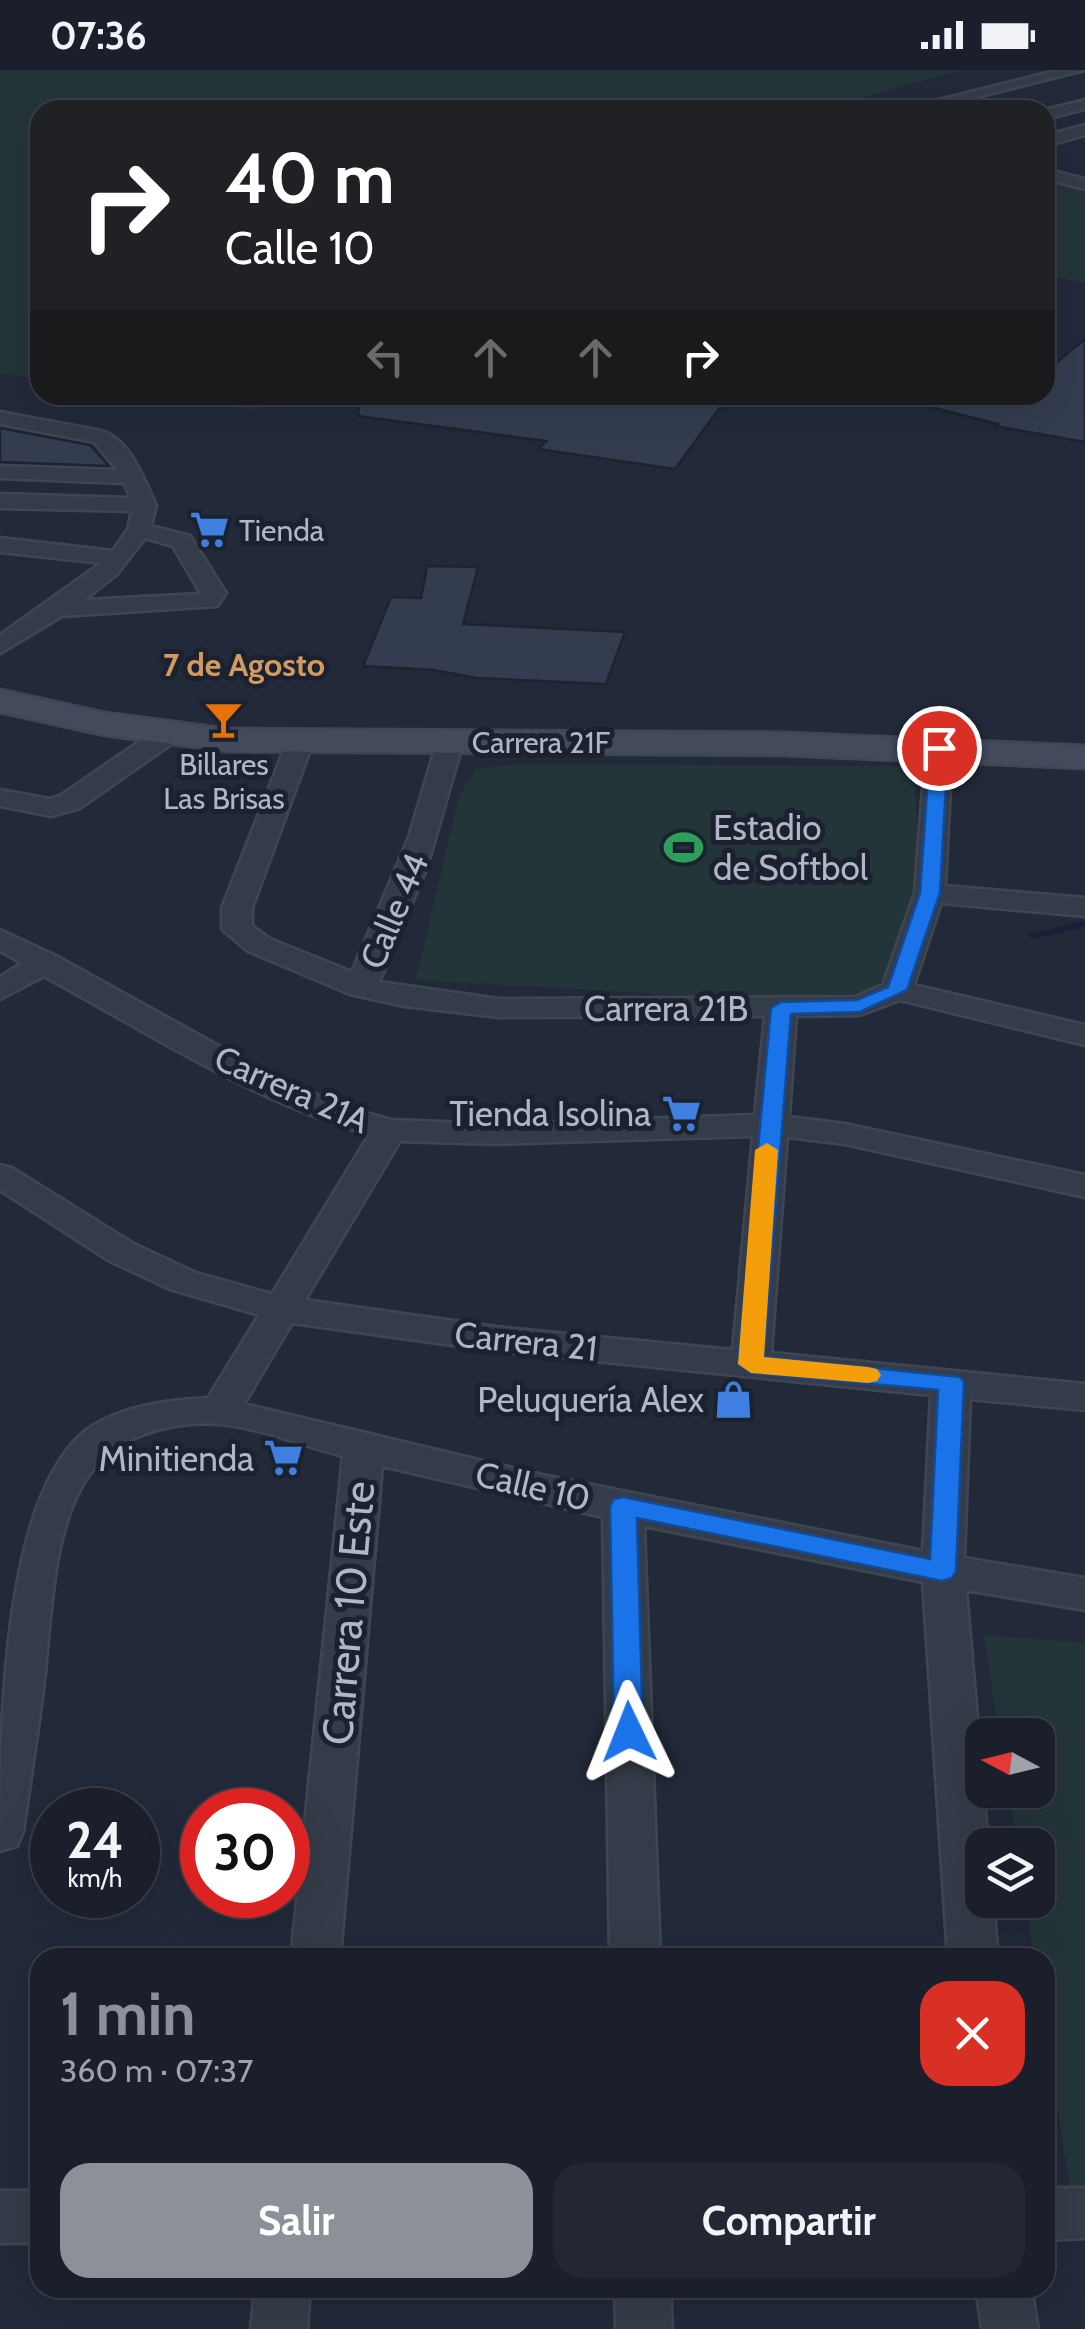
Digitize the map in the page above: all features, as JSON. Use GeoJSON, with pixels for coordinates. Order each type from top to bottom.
{"type":"FeatureCollection","features":[{"type":"Feature","properties":{"kind":"street"},"geometry":{"type":"LineString","coordinates":[[1006,70],[1070,86]]}},
{"type":"Feature","properties":{"kind":"street"},"geometry":{"type":"LineString","coordinates":[[947,100],[1077,70]]}},
{"type":"Feature","properties":{"kind":"street"},"geometry":{"type":"LineString","coordinates":[[1055,112],[1085,104]]}},
{"type":"Feature","properties":{"kind":"street"},"geometry":{"type":"LineString","coordinates":[[1055,140],[1085,130]]}},
{"type":"Feature","properties":{"kind":"street"},"geometry":{"type":"LineString","coordinates":[[1055,146],[1072,152]]}},
{"type":"Feature","properties":{"kind":"street"},"geometry":{"type":"LineString","coordinates":[[1055,176],[1085,184]]}},
{"type":"Feature","properties":{"kind":"street"},"geometry":{"type":"LineString","coordinates":[[0,418],[101,437],[111,444],[145,505],[140,530],[118,558],[91,583],[0,646]]}},
{"type":"Feature","properties":{"kind":"street"},"geometry":{"type":"LineString","coordinates":[[0,472],[132,477]]}},
{"type":"Feature","properties":{"kind":"street"},"geometry":{"type":"LineString","coordinates":[[0,501],[145,505]]}},
{"type":"Feature","properties":{"kind":"street"},"geometry":{"type":"LineString","coordinates":[[0,611],[47,613],[209,601],[214,593],[182,540],[140,530]]}},
{"type":"Feature","properties":{"kind":"street"},"geometry":{"type":"LineString","coordinates":[[0,545],[118,558]]}},
{"type":"Feature","properties":{"kind":"street","name":"Carrera 21F"},"geometry":{"type":"LineString","coordinates":[[0,701],[168,734],[300,742],[939,748],[1085,756]]}},
{"type":"Feature","properties":{"kind":"street"},"geometry":{"type":"LineString","coordinates":[[0,798],[51,808],[70,802],[168,734]]}},
{"type":"Feature","properties":{"kind":"street","name":"Calle 44"},"geometry":{"type":"LineString","coordinates":[[300,742],[237,908],[238,929],[259,945],[360,988],[411,878],[438,797],[450,742]]}},
{"type":"Feature","properties":{"kind":"street"},"geometry":{"type":"LineString","coordinates":[[939,748],[930,893],[897,990],[1085,1035]]}},
{"type":"Feature","properties":{"kind":"street"},"geometry":{"type":"LineString","coordinates":[[930,893],[1085,906]]}},
{"type":"Feature","properties":{"kind":"street","name":"Carrera 21A"},"geometry":{"type":"LineString","coordinates":[[0,939],[261,1083],[333,1114],[389,1130],[495,1134],[768,1125],[844,1134],[1085,1186]]}},
{"type":"Feature","properties":{"kind":"street"},"geometry":{"type":"LineString","coordinates":[[0,990],[45,962]]}},
{"type":"Feature","properties":{"kind":"street","name":"Carrera 21B"},"geometry":{"type":"LineString","coordinates":[[360,988],[499,1008],[860,1006],[897,990]]}},
{"type":"Feature","properties":{"kind":"street"},"geometry":{"type":"LineString","coordinates":[[751,1364],[768,1125],[781,1008]]}},
{"type":"Feature","properties":{"kind":"street"},"geometry":{"type":"LineString","coordinates":[[220,1411],[389,1130]]}},
{"type":"Feature","properties":{"kind":"street","name":"Carrera 21"},"geometry":{"type":"LineString","coordinates":[[0,1174],[122,1252],[183,1281],[281,1309],[496,1339],[1085,1397]]}},
{"type":"Feature","properties":{"kind":"street"},"geometry":{"type":"LineString","coordinates":[[951,1382],[942,1571],[972,1948]]}},
{"type":"Feature","properties":{"kind":"street","name":"Calle 10"},"geometry":{"type":"LineString","coordinates":[[0,1832],[9,1724],[40,1548],[63,1484],[93,1445],[134,1422],[171,1412],[220,1411],[623,1506],[942,1571],[1085,1594]]}},
{"type":"Feature","properties":{"kind":"street","name":"Carrera 10 Este"},"geometry":{"type":"LineString","coordinates":[[316,1948],[364,1448]]}},
{"type":"Feature","properties":{"kind":"street"},"geometry":{"type":"LineString","coordinates":[[623,1506],[635,1948]]}},
{"type":"Feature","properties":{"kind":"street"},"geometry":{"type":"LineString","coordinates":[[1055,2214],[1085,2214]]}},
{"type":"Feature","properties":{"kind":"street"},"geometry":{"type":"LineString","coordinates":[[0,2217],[30,2217]]}},
{"type":"Feature","properties":{"kind":"street"},"geometry":{"type":"LineString","coordinates":[[279,2329],[282,2298]]}},
{"type":"Feature","properties":{"kind":"street"},"geometry":{"type":"LineString","coordinates":[[643,2298],[644,2329]]}},
{"type":"Feature","properties":{"kind":"street"},"geometry":{"type":"LineString","coordinates":[[1005,2298],[1010,2329]]}},
{"type":"Feature","properties":{"kind":"shaded area"},"geometry":{"type":"Polygon","coordinates":[[[0,70],[960,70],[854,100],[30,100],[30,378],[0,373],[0,70]]]}},
{"type":"Feature","properties":{"kind":"shaded area"},"geometry":{"type":"Polygon","coordinates":[[[1055,182],[1085,190],[1085,283],[1055,277],[1055,182]]]}},
{"type":"Feature","properties":{"kind":"shaded area"},"geometry":{"type":"Polygon","coordinates":[[[213,405],[263,405],[260,410],[213,405]]]}},
{"type":"Feature","properties":{"kind":"shaded area","name":"Estadio de Softbol"},"geometry":{"type":"Polygon","coordinates":[[[518,764],[914,766],[920,899],[888,993],[845,1004],[416,980],[459,795],[477,769],[518,764]]]}},
{"type":"Feature","properties":{"kind":"shaded area"},"geometry":{"type":"Polygon","coordinates":[[[984,1635],[1085,1643],[1085,2195],[1071,2195],[1055,2092],[1055,1948],[1033,1948],[1028,1918],[1055,1918],[1055,1828],[1014,1828],[1011,1808],[1055,1808],[1055,1718],[996,1718],[984,1635]]]}},
{"type":"Feature","properties":{"kind":"building"},"geometry":{"type":"Polygon","coordinates":[[[1085,339],[1085,442],[995,426],[998,424],[931,407],[1055,405],[1055,364],[1085,339]]]}},
{"type":"Feature","properties":{"kind":"building"},"geometry":{"type":"Polygon","coordinates":[[[359,405],[722,405],[675,469],[538,449],[546,441],[358,416],[359,405]]]}},
{"type":"Feature","properties":{"kind":"building"},"geometry":{"type":"Polygon","coordinates":[[[0,428],[90,445],[109,466],[0,462],[0,428]]]}},
{"type":"Feature","properties":{"kind":"building"},"geometry":{"type":"Polygon","coordinates":[[[427,566],[478,567],[463,624],[625,632],[606,684],[477,678],[434,670],[363,666],[391,597],[421,598],[427,566]]]}},
{"type":"Feature","properties":{"kind":"waterway"},"geometry":{"type":"LineString","coordinates":[[1033,936],[1085,924]]}},
{"type":"Feature","properties":{"kind":"slow traffic"},"geometry":{"type":"LineString","coordinates":[[767,1150],[751,1364],[868,1375]]}},
{"type":"Feature","properties":{"kind":"place","name":"Tienda"},"geometry":{"type":"Point","coordinates":[209,530]}},
{"type":"Feature","properties":{"kind":"place","name":"Billares Las Brisas"},"geometry":{"type":"Point","coordinates":[224,720]}},
{"type":"Feature","properties":{"kind":"place","name":"Estadio de Softbol"},"geometry":{"type":"Point","coordinates":[683,847]}},
{"type":"Feature","properties":{"kind":"place","name":"Tienda Isolina"},"geometry":{"type":"Point","coordinates":[681,1113]}},
{"type":"Feature","properties":{"kind":"place","name":"Peluquería Alex"},"geometry":{"type":"Point","coordinates":[734,1399]}},
{"type":"Feature","properties":{"kind":"place","name":"Minitienda"},"geometry":{"type":"Point","coordinates":[284,1458]}},
{"type":"Feature","properties":{"kind":"district","name":"7 de Agosto"},"geometry":{"type":"Point","coordinates":[244,664]}},
{"type":"Feature","properties":{"kind":"route"},"geometry":{"type":"LineString","coordinates":[[629,1732],[623,1506],[942,1571],[951,1382],[751,1364],[768,1125],[781,1008],[860,1006],[897,990],[930,893],[939,748]]}}]}
